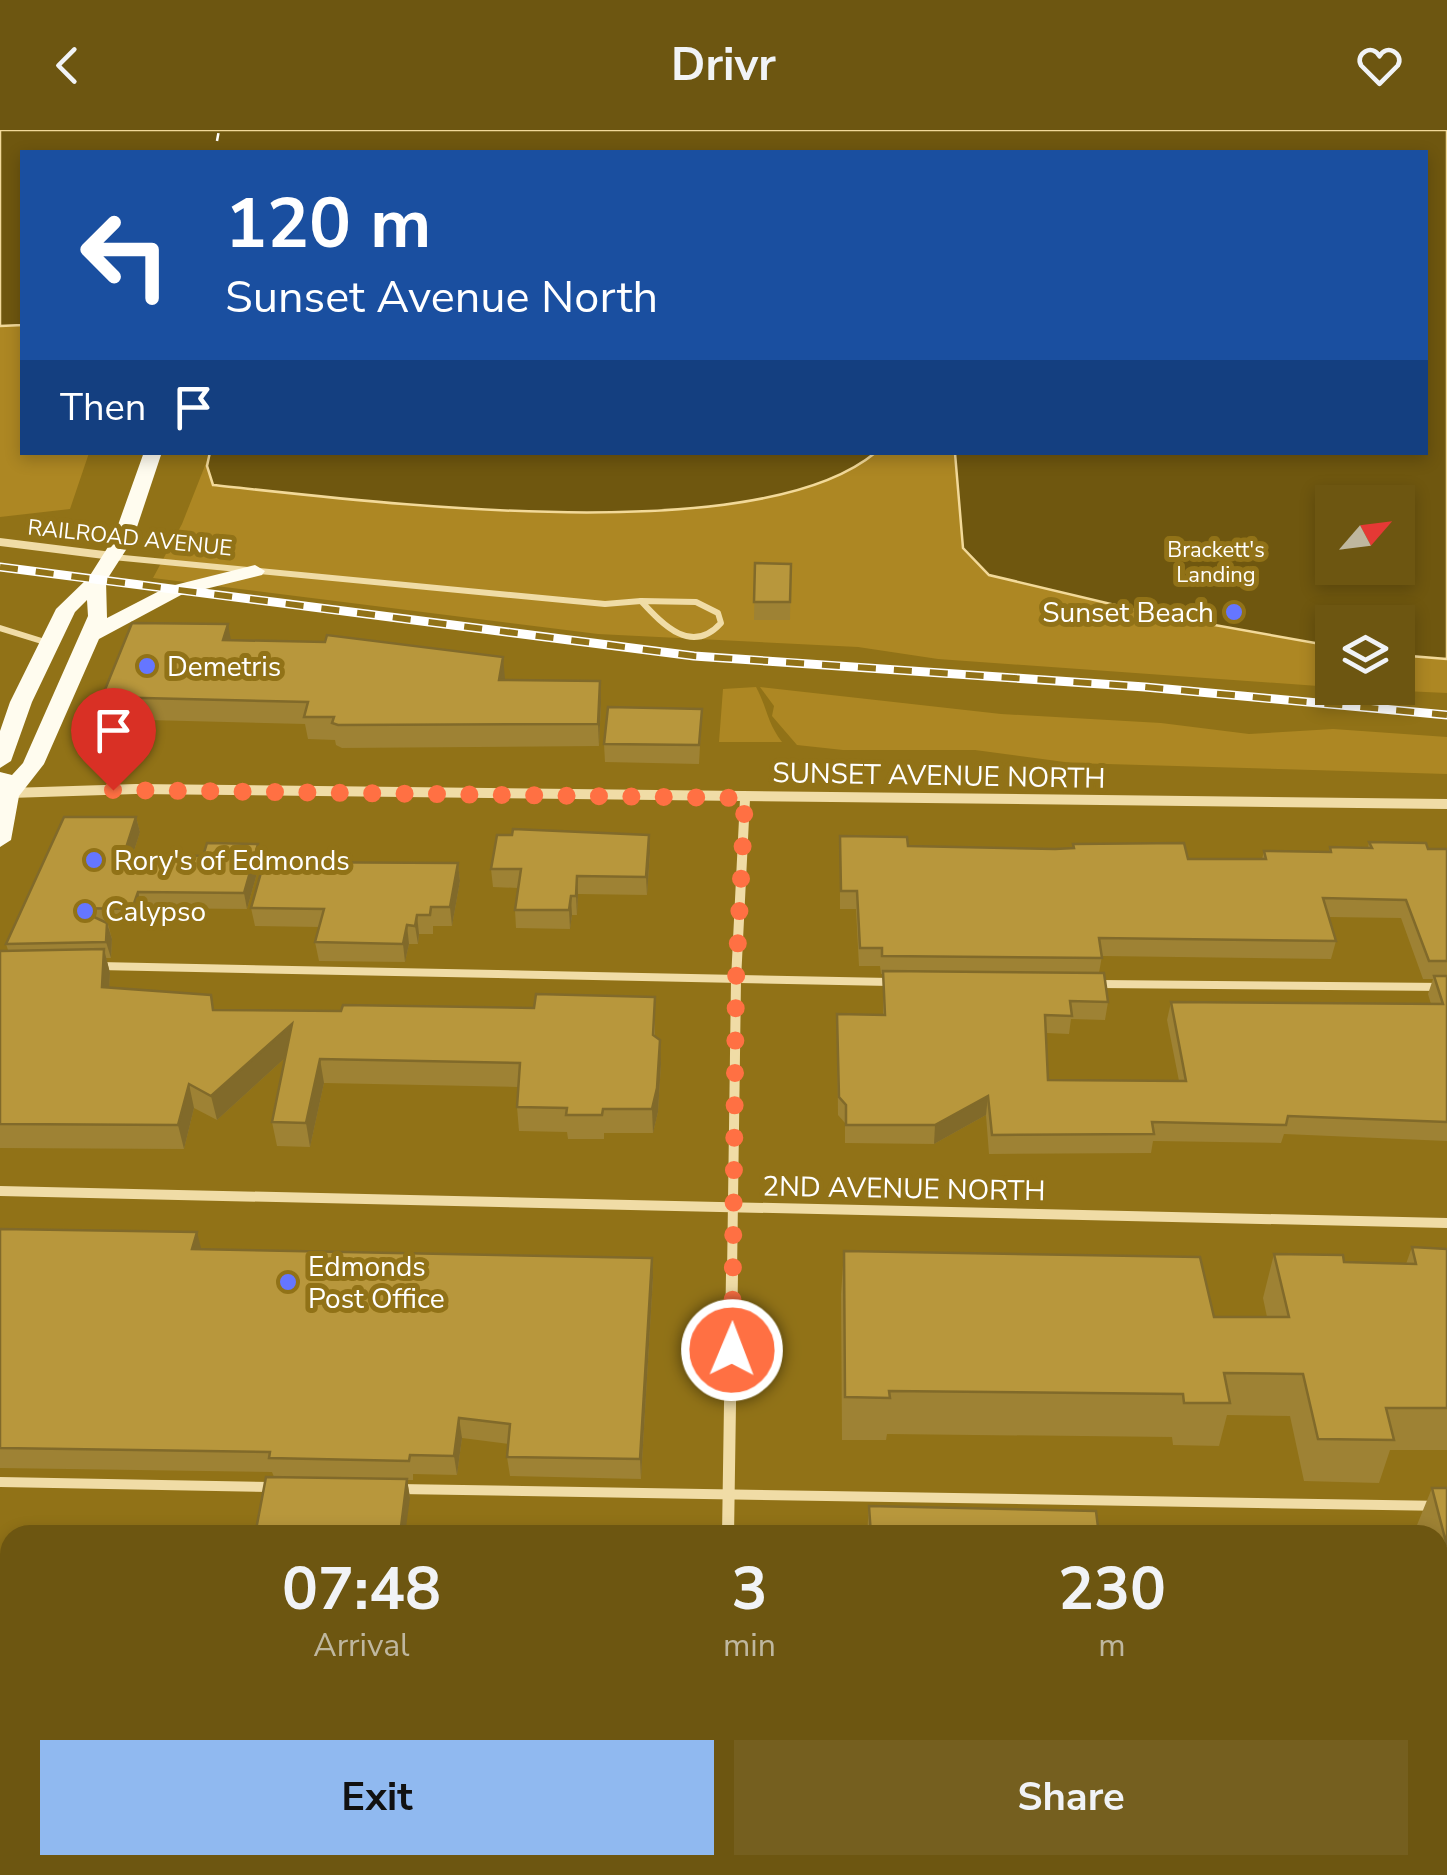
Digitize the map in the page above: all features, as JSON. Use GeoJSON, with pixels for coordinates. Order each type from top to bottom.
{"type":"FeatureCollection","features":[{"type":"Feature","properties":{"kind":"main road"},"geometry":{"type":"LineString","coordinates":[[0,761],[20,702],[66,609],[96,580],[118,548],[152,455]]}},
{"type":"Feature","properties":{"kind":"main road"},"geometry":{"type":"LineString","coordinates":[[90,635],[174,591],[255,571]]}},
{"type":"Feature","properties":{"kind":"main road"},"geometry":{"type":"LineString","coordinates":[[0,840],[8,821],[2,789],[33,764],[98,616],[96,580]]}},
{"type":"Feature","properties":{"kind":"main road"},"geometry":{"type":"LineString","coordinates":[[0,715],[20,702]]}},
{"type":"Feature","properties":{"kind":"street","name":"RAILROAD AVENUE"},"geometry":{"type":"LineString","coordinates":[[0,542],[118,548]]}},
{"type":"Feature","properties":{"kind":"street","name":"SUNSET AVENUE NORTH"},"geometry":{"type":"LineString","coordinates":[[2,789],[1447,804]]}},
{"type":"Feature","properties":{"kind":"street"},"geometry":{"type":"LineString","coordinates":[[728,1525],[736,980],[745,798]]}},
{"type":"Feature","properties":{"kind":"street","name":"2ND AVENUE NORTH"},"geometry":{"type":"LineString","coordinates":[[0,1192],[1447,1223]]}},
{"type":"Feature","properties":{"kind":"lane","name":"RAILROAD AVENUE"},"geometry":{"type":"LineString","coordinates":[[118,548],[255,571],[604,604],[640,601],[696,602],[718,613],[721,623],[704,636],[684,637],[668,631],[640,601]]}},
{"type":"Feature","properties":{"kind":"lane"},"geometry":{"type":"LineString","coordinates":[[0,628],[50,643]]}},
{"type":"Feature","properties":{"kind":"lane"},"geometry":{"type":"LineString","coordinates":[[92,966],[894,982]]}},
{"type":"Feature","properties":{"kind":"lane"},"geometry":{"type":"LineString","coordinates":[[1091,984],[1447,988]]}},
{"type":"Feature","properties":{"kind":"lane"},"geometry":{"type":"LineString","coordinates":[[0,1482],[281,1487]]}},
{"type":"Feature","properties":{"kind":"lane"},"geometry":{"type":"LineString","coordinates":[[381,1489],[1447,1506]]}},
{"type":"Feature","properties":{"kind":"green space","name":"Brackett's Landing"},"geometry":{"type":"Polygon","coordinates":[[[1447,130],[1447,693],[1415,692],[1415,605],[1315,605],[1315,686],[938,659],[858,647],[598,634],[153,578],[182,524],[209,455],[1428,455],[1427,150],[1447,130]]]}},
{"type":"Feature","properties":{"kind":"green space"},"geometry":{"type":"Polygon","coordinates":[[[20,325],[20,455],[88,455],[70,509],[0,517],[0,326],[20,325]]]}},
{"type":"Feature","properties":{"kind":"green space"},"geometry":{"type":"Polygon","coordinates":[[[756,687],[782,742],[719,742],[723,689],[756,687]]]}},
{"type":"Feature","properties":{"kind":"green space"},"geometry":{"type":"Polygon","coordinates":[[[760,687],[1001,714],[1161,723],[1249,734],[1333,729],[1447,737],[1447,774],[1072,763],[975,750],[843,750],[797,745],[772,716],[774,706],[760,687]]]}},
{"type":"Feature","properties":{"kind":"shaded area"},"geometry":{"type":"Polygon","coordinates":[[[0,130],[1447,130],[1447,659],[1415,656],[1415,605],[1315,605],[1315,643],[1153,614],[989,575],[963,548],[955,455],[1428,455],[1428,150],[20,150],[20,325],[0,326],[0,130]]]}},
{"type":"Feature","properties":{"kind":"shaded area"},"geometry":{"type":"Polygon","coordinates":[[[209,455],[871,455],[818,483],[742,502],[653,511],[557,512],[365,501],[213,485],[207,466],[209,455]]]}},
{"type":"Feature","properties":{"kind":"building"},"geometry":{"type":"Polygon","coordinates":[[[755,563],[791,564],[790,602],[754,602],[755,563]]]}},
{"type":"Feature","properties":{"kind":"building"},"geometry":{"type":"Polygon","coordinates":[[[132,623],[228,624],[223,640],[325,642],[327,635],[503,657],[499,680],[600,681],[598,724],[338,725],[332,723],[334,717],[304,717],[308,702],[102,697],[132,623]]]}},
{"type":"Feature","properties":{"kind":"building"},"geometry":{"type":"Polygon","coordinates":[[[608,707],[702,709],[699,745],[604,744],[608,707]]]}},
{"type":"Feature","properties":{"kind":"building"},"geometry":{"type":"Polygon","coordinates":[[[64,817],[136,817],[124,854],[203,856],[207,843],[258,844],[244,893],[138,892],[132,909],[75,908],[107,923],[106,942],[6,944],[64,817]]]}},
{"type":"Feature","properties":{"kind":"building"},"geometry":{"type":"Polygon","coordinates":[[[513,829],[649,835],[646,877],[577,876],[576,896],[571,896],[569,910],[515,910],[521,869],[491,869],[497,835],[512,835],[513,829]]]}},
{"type":"Feature","properties":{"kind":"building"},"geometry":{"type":"Polygon","coordinates":[[[840,836],[907,837],[908,846],[1055,849],[1074,848],[1073,844],[1184,843],[1188,859],[1266,859],[1264,851],[1331,852],[1330,847],[1372,848],[1369,842],[1426,843],[1428,849],[1447,849],[1447,961],[1429,961],[1406,900],[1323,898],[1336,941],[1099,938],[1102,958],[882,956],[882,948],[860,948],[857,891],[841,891],[840,836]]]}},
{"type":"Feature","properties":{"kind":"building"},"geometry":{"type":"Polygon","coordinates":[[[264,862],[458,863],[450,907],[431,907],[430,915],[417,915],[415,926],[407,925],[403,944],[315,942],[324,909],[251,908],[264,862]]]}},
{"type":"Feature","properties":{"kind":"building"},"geometry":{"type":"Polygon","coordinates":[[[104,949],[102,987],[211,995],[213,1010],[341,1011],[343,1005],[534,1008],[536,994],[655,997],[653,1035],[660,1040],[652,1109],[603,1109],[602,1115],[566,1115],[567,1108],[517,1107],[520,1063],[320,1059],[306,1123],[272,1122],[292,1024],[211,1096],[189,1084],[178,1125],[0,1124],[0,951],[104,949]]]}},
{"type":"Feature","properties":{"kind":"building"},"geometry":{"type":"Polygon","coordinates":[[[883,971],[1104,973],[1108,1002],[1070,1001],[1072,1016],[1045,1015],[1048,1080],[1186,1081],[1171,1002],[1443,1004],[1434,976],[1447,976],[1447,1122],[1288,1116],[1286,1125],[1152,1122],[1154,1134],[992,1135],[988,1096],[935,1125],[846,1125],[846,1105],[839,1097],[837,1014],[885,1015],[883,971]]]}},
{"type":"Feature","properties":{"kind":"building"},"geometry":{"type":"Polygon","coordinates":[[[0,1229],[197,1232],[192,1249],[652,1258],[640,1459],[507,1457],[510,1424],[459,1418],[454,1456],[410,1455],[409,1461],[269,1458],[270,1452],[0,1448],[0,1229]]]}},
{"type":"Feature","properties":{"kind":"building"},"geometry":{"type":"Polygon","coordinates":[[[1412,1247],[1447,1249],[1447,1408],[1386,1408],[1394,1440],[1318,1439],[1303,1374],[1224,1373],[1230,1403],[1184,1403],[1183,1394],[889,1391],[890,1398],[845,1397],[844,1251],[1200,1257],[1214,1317],[1289,1317],[1274,1254],[1343,1255],[1344,1262],[1416,1264],[1412,1247]]]}},
{"type":"Feature","properties":{"kind":"building"},"geometry":{"type":"Polygon","coordinates":[[[266,1477],[407,1479],[401,1525],[257,1525],[266,1477]]]}},
{"type":"Feature","properties":{"kind":"building"},"geometry":{"type":"Polygon","coordinates":[[[1432,1488],[1447,1488],[1447,1525],[1442,1525],[1432,1488]]]}},
{"type":"Feature","properties":{"kind":"building"},"geometry":{"type":"Polygon","coordinates":[[[869,1506],[1096,1511],[1098,1525],[870,1525],[869,1506]]]}},
{"type":"Feature","properties":{"kind":"ferry route"},"geometry":{"type":"LineString","coordinates":[[217,141],[219,130]]}},
{"type":"Feature","properties":{"kind":"railway"},"geometry":{"type":"LineString","coordinates":[[0,567],[694,656],[1145,687],[1447,715]]}},
{"type":"Feature","properties":{"kind":"place","name":"Sunset Beach"},"geometry":{"type":"Point","coordinates":[1234,612]}},
{"type":"Feature","properties":{"kind":"place","name":"Demetris"},"geometry":{"type":"Point","coordinates":[147,666]}},
{"type":"Feature","properties":{"kind":"place","name":"Rory's of Edmonds"},"geometry":{"type":"Point","coordinates":[94,860]}},
{"type":"Feature","properties":{"kind":"place","name":"Calypso"},"geometry":{"type":"Point","coordinates":[85,911]}},
{"type":"Feature","properties":{"kind":"place","name":"Edmonds Post Office"},"geometry":{"type":"Point","coordinates":[288,1282]}},
{"type":"Feature","properties":{"kind":"route"},"geometry":{"type":"LineString","coordinates":[[113,790],[745,798],[736,980],[732,1350]]}}]}
